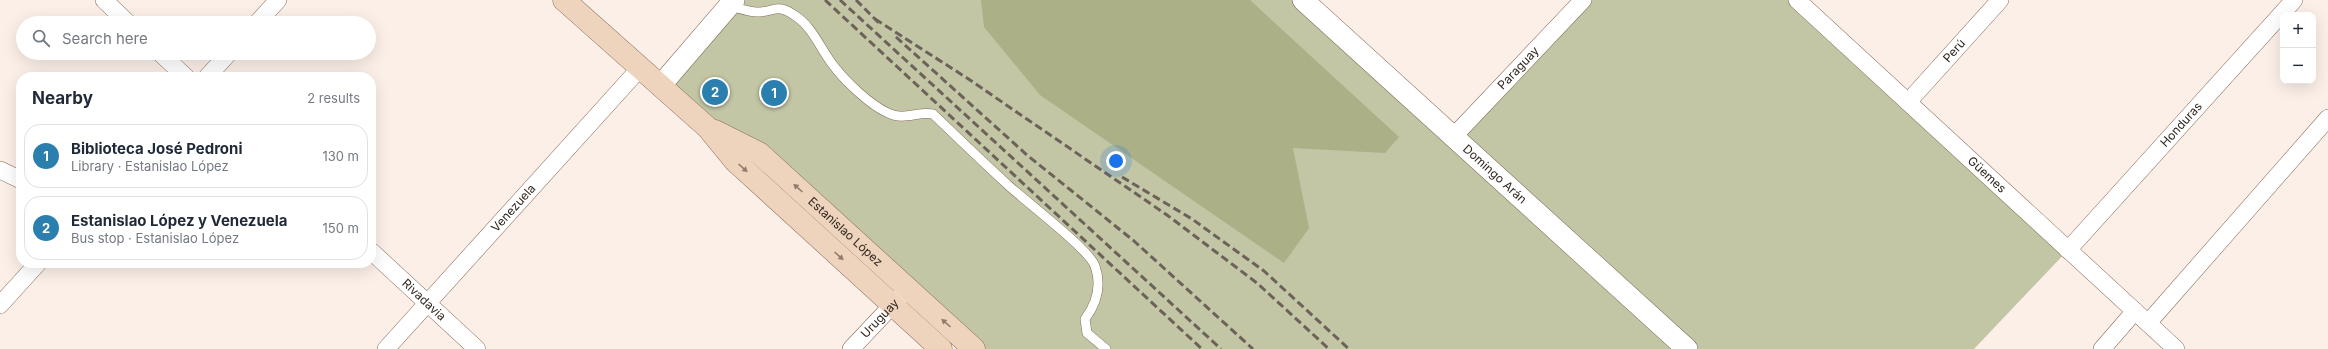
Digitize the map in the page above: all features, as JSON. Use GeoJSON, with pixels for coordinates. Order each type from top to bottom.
{"type":"FeatureCollection","features":[{"type":"Feature","properties":{"kind":"main road","name":"Estanislao López"},"geometry":{"type":"LineString","coordinates":[[564,0],[708,128],[735,161],[941,349]]}},
{"type":"Feature","properties":{"kind":"main road","name":"Estanislao López"},"geometry":{"type":"LineString","coordinates":[[708,128],[759,153],[974,349]]}},
{"type":"Feature","properties":{"kind":"street"},"geometry":{"type":"LineString","coordinates":[[104,0],[121,16]]}},
{"type":"Feature","properties":{"kind":"street"},"geometry":{"type":"LineString","coordinates":[[263,16],[278,0]]}},
{"type":"Feature","properties":{"kind":"street","name":"Domingo Arán"},"geometry":{"type":"LineString","coordinates":[[1303,0],[1687,349]]}},
{"type":"Feature","properties":{"kind":"street","name":"Paraguay"},"geometry":{"type":"LineString","coordinates":[[1453,137],[1583,0]]}},
{"type":"Feature","properties":{"kind":"street","name":"Güemes"},"geometry":{"type":"LineString","coordinates":[[1797,0],[2176,349]]}},
{"type":"Feature","properties":{"kind":"street","name":"Perú"},"geometry":{"type":"LineString","coordinates":[[1908,102],[2000,0]]}},
{"type":"Feature","properties":{"kind":"street","name":"Honduras"},"geometry":{"type":"LineString","coordinates":[[2068,250],[2294,0]]}},
{"type":"Feature","properties":{"kind":"street"},"geometry":{"type":"LineString","coordinates":[[660,85],[732,3]]}},
{"type":"Feature","properties":{"kind":"street"},"geometry":{"type":"LineString","coordinates":[[168,60],[181,72]]}},
{"type":"Feature","properties":{"kind":"street"},"geometry":{"type":"LineString","coordinates":[[212,72],[223,60]]}},
{"type":"Feature","properties":{"kind":"street","name":"Venezuela"},"geometry":{"type":"LineString","coordinates":[[386,349],[641,67]]}},
{"type":"Feature","properties":{"kind":"street"},"geometry":{"type":"LineString","coordinates":[[2148,323],[2328,118]]}},
{"type":"Feature","properties":{"kind":"street"},"geometry":{"type":"LineString","coordinates":[[0,170],[16,178]]}},
{"type":"Feature","properties":{"kind":"street","name":"Rivadavia"},"geometry":{"type":"LineString","coordinates":[[376,256],[477,349]]}},
{"type":"Feature","properties":{"kind":"street"},"geometry":{"type":"LineString","coordinates":[[0,305],[33,268]]}},
{"type":"Feature","properties":{"kind":"street","name":"Uruguay"},"geometry":{"type":"LineString","coordinates":[[851,349],[908,289]]}},
{"type":"Feature","properties":{"kind":"street"},"geometry":{"type":"LineString","coordinates":[[2102,349],[2135,312]]}},
{"type":"Feature","properties":{"kind":"lane"},"geometry":{"type":"LineString","coordinates":[[732,3],[757,12],[777,7],[798,17],[816,39],[833,65],[858,91],[888,114],[907,117],[927,113],[933,114],[1009,186],[1069,237],[1095,264],[1099,281],[1095,305],[1085,320],[1087,333],[1106,349]]}},
{"type":"Feature","properties":{"kind":"green space"},"geometry":{"type":"Polygon","coordinates":[[[734,0],[1303,0],[1453,137],[1583,0],[1797,0],[2068,250],[1974,349],[974,349],[759,153],[661,85],[734,0]]]}},
{"type":"Feature","properties":{"kind":"green space"},"geometry":{"type":"Polygon","coordinates":[[[981,0],[1250,0],[1399,137],[1385,153],[1293,148],[1309,228],[1284,263],[1040,95],[984,27],[981,0]]]}},
{"type":"Feature","properties":{"kind":"railway"},"geometry":{"type":"LineString","coordinates":[[825,0],[1202,349]]}},
{"type":"Feature","properties":{"kind":"railway"},"geometry":{"type":"LineString","coordinates":[[840,0],[1221,349]]}},
{"type":"Feature","properties":{"kind":"railway"},"geometry":{"type":"LineString","coordinates":[[856,0],[879,23]]}},
{"type":"Feature","properties":{"kind":"railway"},"geometry":{"type":"LineString","coordinates":[[875,19],[967,78],[1167,215],[1257,283],[1329,349]]}},
{"type":"Feature","properties":{"kind":"railway"},"geometry":{"type":"LineString","coordinates":[[896,37],[1027,155],[1134,241],[1253,349]]}},
{"type":"Feature","properties":{"kind":"railway"},"geometry":{"type":"LineString","coordinates":[[1122,177],[1192,219],[1264,271],[1349,349]]}},
{"type":"Feature","properties":{"kind":"place","name":"Estanislao López y Venezuela"},"geometry":{"type":"Point","coordinates":[715,92]}},
{"type":"Feature","properties":{"kind":"place","name":"Biblioteca José Pedroni"},"geometry":{"type":"Point","coordinates":[774,93]}}]}
